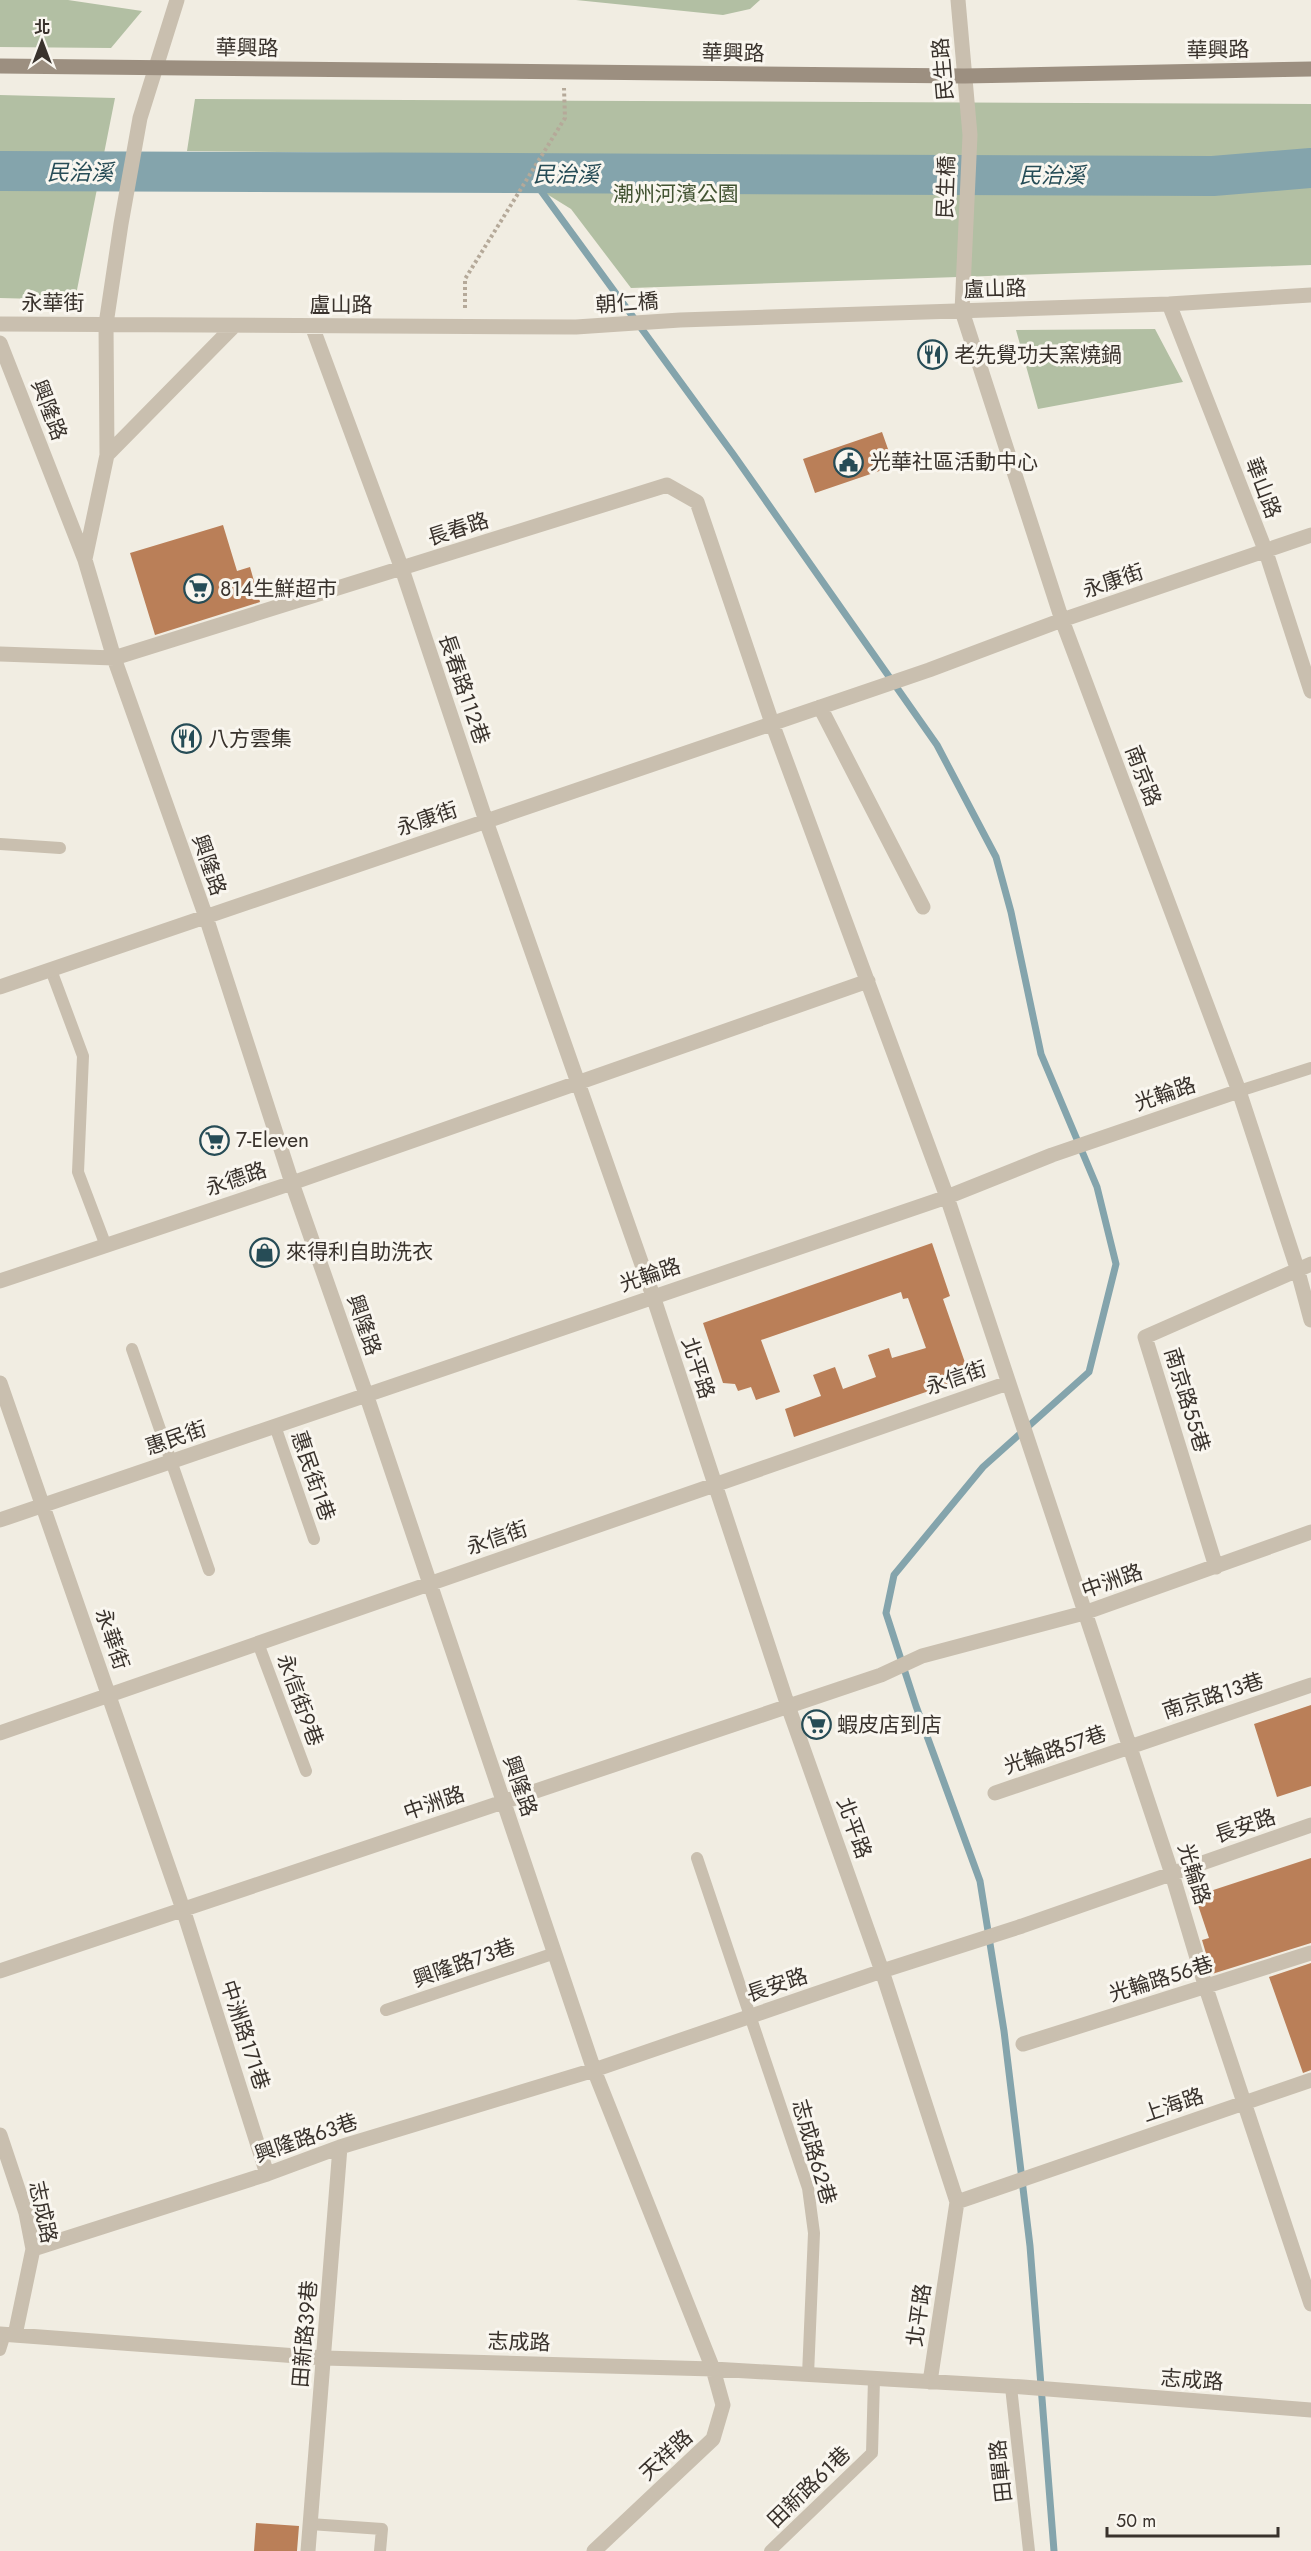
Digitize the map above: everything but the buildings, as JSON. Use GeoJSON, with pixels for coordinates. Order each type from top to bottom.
{"type":"FeatureCollection","features":[{"type":"Feature","properties":{"kind":"street","name":"興隆路"},"geometry":{"type":"LineString","coordinates":[[85,560],[107,455],[106,324],[121,224],[140,118],[177,0]]}},
{"type":"Feature","properties":{"kind":"street","name":"民生路"},"geometry":{"type":"LineString","coordinates":[[958,0],[970,135]]}},
{"type":"Feature","properties":{"kind":"street","name":"華興路"},"geometry":{"type":"LineString","coordinates":[[0,66],[964,76],[1311,69]]}},
{"type":"Feature","properties":{"kind":"street","name":"民生橋"},"geometry":{"type":"LineString","coordinates":[[965,241],[970,135]]}},
{"type":"Feature","properties":{"kind":"street","name":"南京路"},"geometry":{"type":"LineString","coordinates":[[965,241],[962,311],[1062,620],[1304,1266],[1311,1320]]}},
{"type":"Feature","properties":{"kind":"street","name":"盧山路"},"geometry":{"type":"LineString","coordinates":[[680,320],[1169,304],[1311,295]]}},
{"type":"Feature","properties":{"kind":"street","name":"華山路"},"geometry":{"type":"LineString","coordinates":[[1169,304],[1266,552],[1311,691]]}},
{"type":"Feature","properties":{"kind":"street","name":"朝仁橋"},"geometry":{"type":"LineString","coordinates":[[576,327],[680,320]]}},
{"type":"Feature","properties":{"kind":"street","name":"永華街"},"geometry":{"type":"LineString","coordinates":[[0,324],[106,324]]}},
{"type":"Feature","properties":{"kind":"street","name":"盧山路"},"geometry":{"type":"LineString","coordinates":[[106,324],[576,327]]}},
{"type":"Feature","properties":{"kind":"street"},"geometry":{"type":"LineString","coordinates":[[107,455],[234,326]]}},
{"type":"Feature","properties":{"kind":"street","name":"長春路112巷"},"geometry":{"type":"LineString","coordinates":[[312,326],[402,569],[486,821],[578,1082]]}},
{"type":"Feature","properties":{"kind":"street","name":"興隆路"},"geometry":{"type":"LineString","coordinates":[[0,343],[85,560],[114,658],[206,917],[292,1183],[366,1394],[594,2070]]}},
{"type":"Feature","properties":{"kind":"street","name":"長春路"},"geometry":{"type":"LineString","coordinates":[[0,654],[114,658],[667,484],[697,502],[772,723],[947,1197]]}},
{"type":"Feature","properties":{"kind":"street","name":"永康街"},"geometry":{"type":"LineString","coordinates":[[0,987],[929,670],[1062,620],[1311,535]]}},
{"type":"Feature","properties":{"kind":"street"},"geometry":{"type":"LineString","coordinates":[[820,707],[923,907]]}},
{"type":"Feature","properties":{"kind":"street","name":"永德路"},"geometry":{"type":"LineString","coordinates":[[0,1281],[292,1183],[868,981]]}},
{"type":"Feature","properties":{"kind":"street","name":"北平路"},"geometry":{"type":"LineString","coordinates":[[578,1082],[653,1296],[788,1706],[882,1971],[957,2202],[930,2382]]}},
{"type":"Feature","properties":{"kind":"street","name":"光輪路"},"geometry":{"type":"LineString","coordinates":[[366,1394],[947,1197],[1052,1155],[1239,1091]]}},
{"type":"Feature","properties":{"kind":"street"},"geometry":{"type":"LineString","coordinates":[[947,1197],[1010,1389]]}},
{"type":"Feature","properties":{"kind":"street","name":"南京路55巷"},"geometry":{"type":"LineString","coordinates":[[1216,1567],[1145,1337],[1304,1266]]}},
{"type":"Feature","properties":{"kind":"street","name":"永華街"},"geometry":{"type":"LineString","coordinates":[[0,1383],[183,1909]]}},
{"type":"Feature","properties":{"kind":"street","name":"光輪路"},"geometry":{"type":"LineString","coordinates":[[1010,1389],[1128,1746],[1173,1874],[1206,1988],[1311,2304]]}},
{"type":"Feature","properties":{"kind":"street","name":"永信街"},"geometry":{"type":"LineString","coordinates":[[0,1733],[714,1485],[1010,1389]]}},
{"type":"Feature","properties":{"kind":"street","name":"惠民街"},"geometry":{"type":"LineString","coordinates":[[0,1520],[366,1394]]}},
{"type":"Feature","properties":{"kind":"street","name":"中洲路"},"geometry":{"type":"LineString","coordinates":[[0,1971],[881,1675],[922,1656],[1084,1613],[1311,1532]]}},
{"type":"Feature","properties":{"kind":"street","name":"南京路13巷"},"geometry":{"type":"LineString","coordinates":[[1128,1746],[1311,1685]]}},
{"type":"Feature","properties":{"kind":"street","name":"光輪路57巷"},"geometry":{"type":"LineString","coordinates":[[994,1793],[1128,1746]]}},
{"type":"Feature","properties":{"kind":"street","name":"長安路"},"geometry":{"type":"LineString","coordinates":[[594,2070],[882,1971],[1022,1926],[1311,1825]]}},
{"type":"Feature","properties":{"kind":"street","name":"中洲路171巷"},"geometry":{"type":"LineString","coordinates":[[183,1909],[267,2174]]}},
{"type":"Feature","properties":{"kind":"street","name":"光輪路56巷"},"geometry":{"type":"LineString","coordinates":[[1023,2044],[1311,1953]]}},
{"type":"Feature","properties":{"kind":"street","name":"興隆路63巷"},"geometry":{"type":"LineString","coordinates":[[33,2249],[267,2174],[340,2147],[594,2070]]}},
{"type":"Feature","properties":{"kind":"street","name":"天祥路"},"geometry":{"type":"LineString","coordinates":[[594,2070],[713,2368],[723,2405],[713,2439],[594,2551]]}},
{"type":"Feature","properties":{"kind":"street","name":"上海路"},"geometry":{"type":"LineString","coordinates":[[957,2202],[1311,2080]]}},
{"type":"Feature","properties":{"kind":"street","name":"志成路"},"geometry":{"type":"LineString","coordinates":[[0,2135],[26,2213],[33,2249],[6,2335],[324,2358],[713,2368],[1017,2387],[1311,2410]]}},
{"type":"Feature","properties":{"kind":"street","name":"田新路39巷"},"geometry":{"type":"LineString","coordinates":[[308,2551],[340,2147]]}},
{"type":"Feature","properties":{"kind":"lane"},"geometry":{"type":"LineString","coordinates":[[0,844],[60,848]]}},
{"type":"Feature","properties":{"kind":"lane"},"geometry":{"type":"LineString","coordinates":[[51,970],[83,1056],[78,1172],[106,1246]]}},
{"type":"Feature","properties":{"kind":"lane"},"geometry":{"type":"LineString","coordinates":[[1239,1091],[1311,1068]]}},
{"type":"Feature","properties":{"kind":"lane"},"geometry":{"type":"LineString","coordinates":[[132,1348],[209,1570]]}},
{"type":"Feature","properties":{"kind":"lane","name":"惠民街1巷"},"geometry":{"type":"LineString","coordinates":[[275,1426],[314,1539]]}},
{"type":"Feature","properties":{"kind":"lane","name":"永信街9巷"},"geometry":{"type":"LineString","coordinates":[[258,1643],[306,1771]]}},
{"type":"Feature","properties":{"kind":"lane","name":"志成路62巷"},"geometry":{"type":"LineString","coordinates":[[697,1858],[808,2188],[814,2233],[808,2374]]}},
{"type":"Feature","properties":{"kind":"lane","name":"興隆路73巷"},"geometry":{"type":"LineString","coordinates":[[386,2010],[555,1953]]}},
{"type":"Feature","properties":{"kind":"lane"},"geometry":{"type":"LineString","coordinates":[[0,2350],[6,2335]]}},
{"type":"Feature","properties":{"kind":"lane","name":"田新路61巷"},"geometry":{"type":"LineString","coordinates":[[770,2551],[873,2453],[874,2379]]}},
{"type":"Feature","properties":{"kind":"lane","name":"田單路"},"geometry":{"type":"LineString","coordinates":[[1017,2387],[1029,2551]]}},
{"type":"Feature","properties":{"kind":"lane"},"geometry":{"type":"LineString","coordinates":[[310,2524],[381,2529],[380,2551]]}},
{"type":"Feature","properties":{"kind":"path"},"geometry":{"type":"LineString","coordinates":[[466,326],[465,279],[565,118],[564,72]]}},
{"type":"Feature","properties":{"kind":"green space"},"geometry":{"type":"Polygon","coordinates":[[[0,0],[68,0],[142,11],[111,48],[0,47],[0,0]]]}},
{"type":"Feature","properties":{"kind":"green space"},"geometry":{"type":"Polygon","coordinates":[[[576,0],[760,0],[750,9],[723,15],[576,0]]]}},
{"type":"Feature","properties":{"kind":"green space"},"geometry":{"type":"Polygon","coordinates":[[[0,95],[115,98],[75,300],[0,298],[0,95]]]}},
{"type":"Feature","properties":{"kind":"green space","name":"潮州河濱公園"},"geometry":{"type":"Polygon","coordinates":[[[195,99],[1311,104],[1311,265],[631,288],[571,209],[482,154],[187,151],[195,99]]]}},
{"type":"Feature","properties":{"kind":"green space"},"geometry":{"type":"Polygon","coordinates":[[[1155,329],[1183,382],[1038,409],[1016,330],[1155,329]]]}},
{"type":"Feature","properties":{"kind":"waterway","name":"民治溪"},"geometry":{"type":"LineString","coordinates":[[0,171],[1213,176],[1311,168]]}},
{"type":"Feature","properties":{"kind":"waterway"},"geometry":{"type":"LineString","coordinates":[[528,173],[733,454],[937,745],[996,857],[1011,912],[1041,1054],[1097,1187],[1116,1264],[1089,1372],[983,1467],[894,1575],[886,1613],[916,1706],[980,1881],[1004,2031],[1030,2246],[1054,2551]]}},
{"type":"Feature","properties":{"kind":"place","name":"老先覺功夫窯燒鍋"},"geometry":{"type":"Point","coordinates":[933,355]}},
{"type":"Feature","properties":{"kind":"place","name":"光華社區活動中心"},"geometry":{"type":"Point","coordinates":[849,462]}},
{"type":"Feature","properties":{"kind":"place","name":"814生鮮超市"},"geometry":{"type":"Point","coordinates":[199,589]}},
{"type":"Feature","properties":{"kind":"place","name":"八方雲集"},"geometry":{"type":"Point","coordinates":[187,739]}},
{"type":"Feature","properties":{"kind":"place","name":"7-Eleven"},"geometry":{"type":"Point","coordinates":[215,1140]}},
{"type":"Feature","properties":{"kind":"place","name":"來得利自助洗衣"},"geometry":{"type":"Point","coordinates":[265,1252]}},
{"type":"Feature","properties":{"kind":"place","name":"蝦皮店到店"},"geometry":{"type":"Point","coordinates":[816,1725]}}]}
